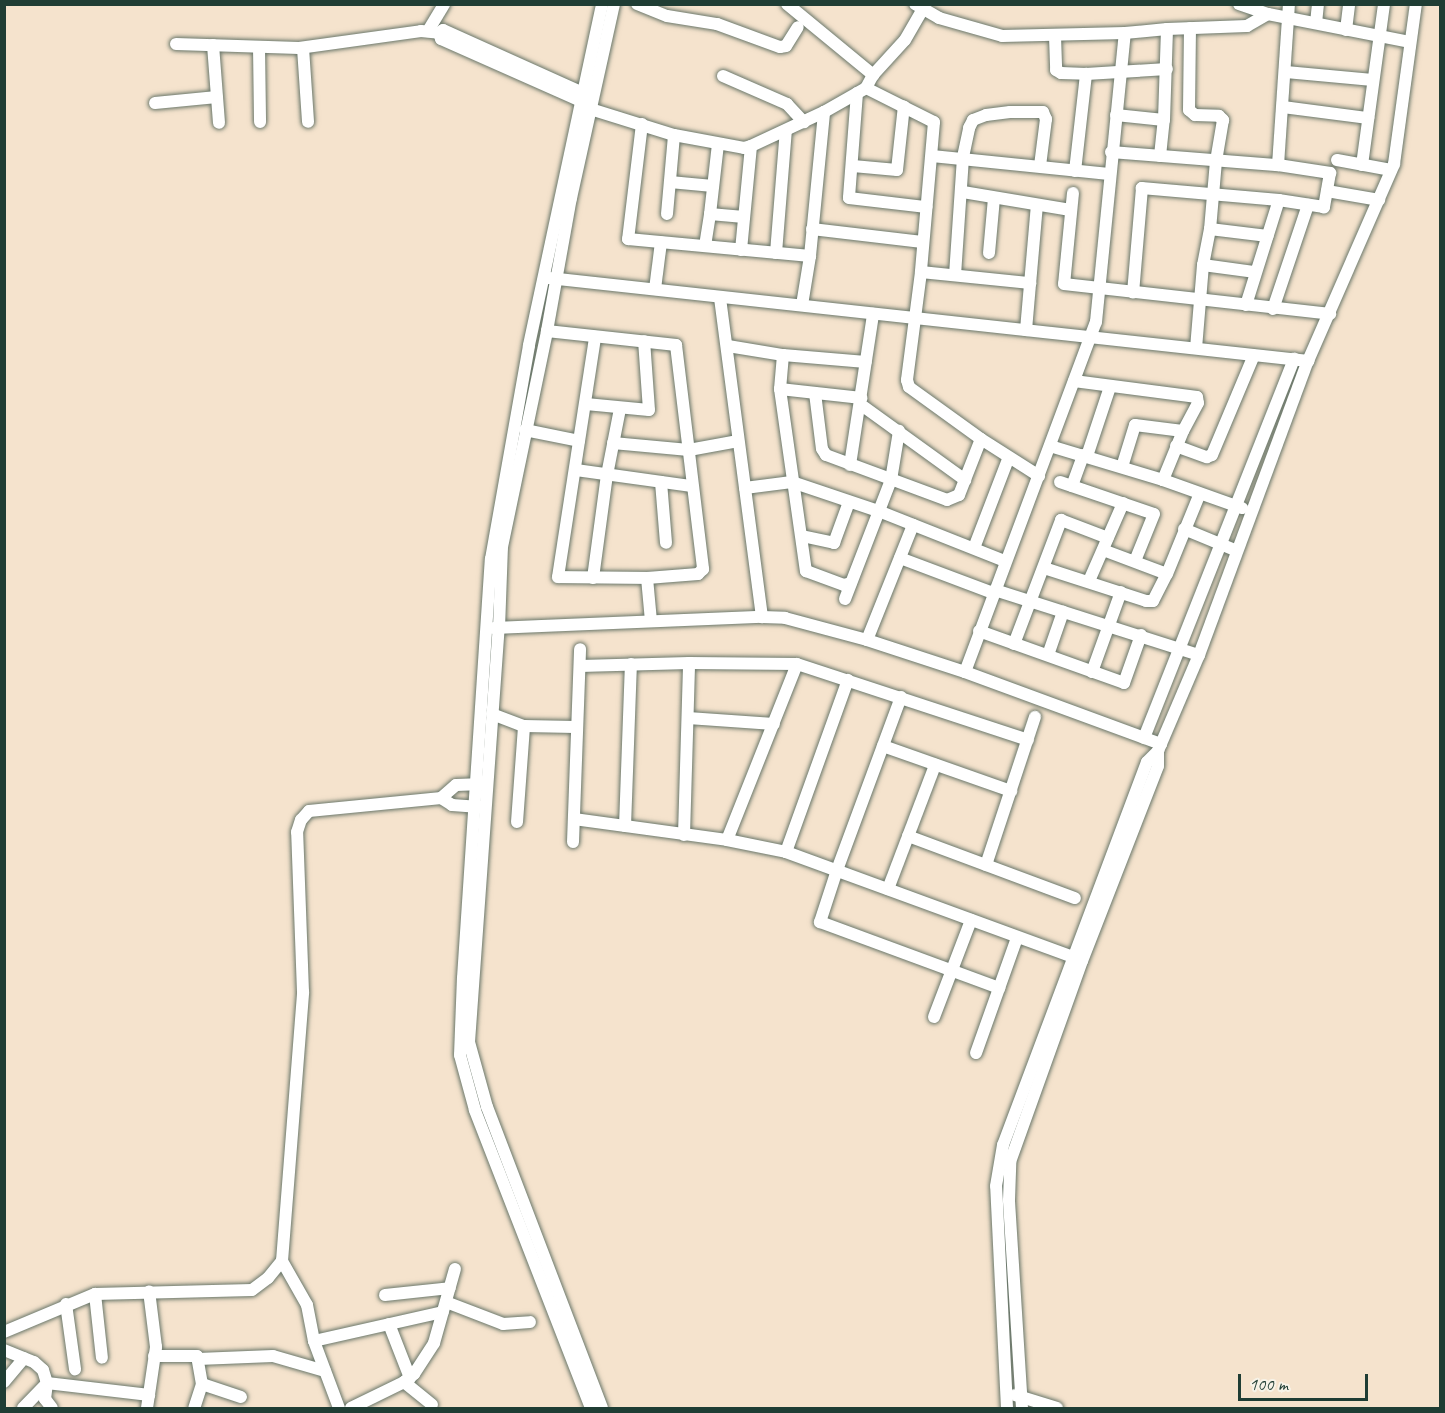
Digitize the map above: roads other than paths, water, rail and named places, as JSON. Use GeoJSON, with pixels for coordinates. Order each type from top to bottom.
{"type":"FeatureCollection","features":[{"type":"Feature","properties":{"kind":"street"},"geometry":{"type":"LineString","coordinates":[[434,32],[444,4]]}},
{"type":"Feature","properties":{"kind":"street"},"geometry":{"type":"LineString","coordinates":[[482,784],[492,714],[491,554],[549,278],[602,4]]}},
{"type":"Feature","properties":{"kind":"street"},"geometry":{"type":"LineString","coordinates":[[584,102],[614,4]]}},
{"type":"Feature","properties":{"kind":"street"},"geometry":{"type":"LineString","coordinates":[[637,4],[667,16],[717,24],[780,47],[786,46],[798,27]]}},
{"type":"Feature","properties":{"kind":"street"},"geometry":{"type":"LineString","coordinates":[[787,4],[873,75]]}},
{"type":"Feature","properties":{"kind":"street"},"geometry":{"type":"LineString","coordinates":[[1239,4],[1254,7],[1268,14],[1409,42]]}},
{"type":"Feature","properties":{"kind":"street"},"geometry":{"type":"LineString","coordinates":[[1278,165],[1286,72],[1288,4]]}},
{"type":"Feature","properties":{"kind":"street"},"geometry":{"type":"LineString","coordinates":[[1316,23],[1318,4]]}},
{"type":"Feature","properties":{"kind":"street"},"geometry":{"type":"LineString","coordinates":[[1346,30],[1349,4]]}},
{"type":"Feature","properties":{"kind":"street"},"geometry":{"type":"LineString","coordinates":[[1362,165],[1384,4]]}},
{"type":"Feature","properties":{"kind":"street"},"geometry":{"type":"LineString","coordinates":[[1021,1402],[1009,1200],[1010,1162],[1082,961],[1158,766],[1160,748],[1200,655],[1308,361],[1391,170],[1416,4]]}},
{"type":"Feature","properties":{"kind":"street"},"geometry":{"type":"LineString","coordinates":[[434,32],[441,39],[584,102],[642,124],[674,135],[744,148],[804,122],[862,91],[873,75],[905,40],[919,8],[974,30],[1002,36],[1056,36],[1125,33],[1167,28],[1247,26],[1268,14]]}},
{"type":"Feature","properties":{"kind":"street"},"geometry":{"type":"LineString","coordinates":[[1160,156],[1167,69],[1167,28]]}},
{"type":"Feature","properties":{"kind":"street"},"geometry":{"type":"LineString","coordinates":[[1190,28],[1189,110],[1195,115],[1222,118],[1215,161],[1210,229],[1203,265],[1196,348]]}},
{"type":"Feature","properties":{"kind":"street"},"geometry":{"type":"LineString","coordinates":[[176,44],[303,48],[434,32]]}},
{"type":"Feature","properties":{"kind":"street"},"geometry":{"type":"LineString","coordinates":[[965,672],[1096,322],[1111,152],[1123,72],[1125,33]]}},
{"type":"Feature","properties":{"kind":"street"},"geometry":{"type":"LineString","coordinates":[[1056,36],[1056,70],[1086,74],[1167,69]]}},
{"type":"Feature","properties":{"kind":"street"},"geometry":{"type":"LineString","coordinates":[[213,45],[219,123]]}},
{"type":"Feature","properties":{"kind":"street"},"geometry":{"type":"LineString","coordinates":[[259,47],[260,122]]}},
{"type":"Feature","properties":{"kind":"street"},"geometry":{"type":"LineString","coordinates":[[303,48],[308,122]]}},
{"type":"Feature","properties":{"kind":"street"},"geometry":{"type":"LineString","coordinates":[[1286,72],[1373,80]]}},
{"type":"Feature","properties":{"kind":"street"},"geometry":{"type":"LineString","coordinates":[[1075,171],[1086,74]]}},
{"type":"Feature","properties":{"kind":"street"},"geometry":{"type":"LineString","coordinates":[[723,76],[787,104],[804,122]]}},
{"type":"Feature","properties":{"kind":"street"},"geometry":{"type":"LineString","coordinates":[[862,91],[904,106],[934,122],[921,272],[907,380],[909,387],[981,439],[1039,476]]}},
{"type":"Feature","properties":{"kind":"street"},"geometry":{"type":"LineString","coordinates":[[862,91],[849,198],[926,207]]}},
{"type":"Feature","properties":{"kind":"street"},"geometry":{"type":"LineString","coordinates":[[155,103],[217,97]]}},
{"type":"Feature","properties":{"kind":"street"},"geometry":{"type":"LineString","coordinates":[[853,166],[897,170],[904,106]]}},
{"type":"Feature","properties":{"kind":"street"},"geometry":{"type":"LineString","coordinates":[[1283,107],[1368,118]]}},
{"type":"Feature","properties":{"kind":"street"},"geometry":{"type":"LineString","coordinates":[[802,306],[810,256],[824,112]]}},
{"type":"Feature","properties":{"kind":"street"},"geometry":{"type":"LineString","coordinates":[[955,275],[963,192],[963,157],[973,120],[986,115],[1010,112],[1043,112],[1046,119],[1040,166]]}},
{"type":"Feature","properties":{"kind":"street"},"geometry":{"type":"LineString","coordinates":[[1116,115],[1164,120]]}},
{"type":"Feature","properties":{"kind":"street"},"geometry":{"type":"LineString","coordinates":[[642,124],[628,238],[810,256]]}},
{"type":"Feature","properties":{"kind":"street"},"geometry":{"type":"LineString","coordinates":[[776,253],[786,130]]}},
{"type":"Feature","properties":{"kind":"street"},"geometry":{"type":"LineString","coordinates":[[667,214],[674,135]]}},
{"type":"Feature","properties":{"kind":"street"},"geometry":{"type":"LineString","coordinates":[[705,246],[718,144]]}},
{"type":"Feature","properties":{"kind":"street"},"geometry":{"type":"LineString","coordinates":[[741,250],[751,146]]}},
{"type":"Feature","properties":{"kind":"street"},"geometry":{"type":"LineString","coordinates":[[1111,152],[1278,165],[1330,173],[1324,207],[1280,200],[1142,188],[1133,293]]}},
{"type":"Feature","properties":{"kind":"street"},"geometry":{"type":"LineString","coordinates":[[932,156],[963,157],[1109,174]]}},
{"type":"Feature","properties":{"kind":"street"},"geometry":{"type":"LineString","coordinates":[[1337,160],[1391,170]]}},
{"type":"Feature","properties":{"kind":"street"},"geometry":{"type":"LineString","coordinates":[[670,182],[713,186]]}},
{"type":"Feature","properties":{"kind":"street"},"geometry":{"type":"LineString","coordinates":[[1327,191],[1379,200]]}},
{"type":"Feature","properties":{"kind":"street"},"geometry":{"type":"LineString","coordinates":[[963,192],[1071,210]]}},
{"type":"Feature","properties":{"kind":"street"},"geometry":{"type":"LineString","coordinates":[[1073,193],[1064,284],[1098,290],[1330,314]]}},
{"type":"Feature","properties":{"kind":"street"},"geometry":{"type":"LineString","coordinates":[[989,253],[994,198]]}},
{"type":"Feature","properties":{"kind":"street"},"geometry":{"type":"LineString","coordinates":[[1246,305],[1254,272],[1280,200]]}},
{"type":"Feature","properties":{"kind":"street"},"geometry":{"type":"LineString","coordinates":[[1026,330],[1037,205]]}},
{"type":"Feature","properties":{"kind":"street"},"geometry":{"type":"LineString","coordinates":[[1273,309],[1308,205]]}},
{"type":"Feature","properties":{"kind":"street"},"geometry":{"type":"LineString","coordinates":[[710,214],[744,217]]}},
{"type":"Feature","properties":{"kind":"street"},"geometry":{"type":"LineString","coordinates":[[1210,229],[1268,236]]}},
{"type":"Feature","properties":{"kind":"street"},"geometry":{"type":"LineString","coordinates":[[812,230],[922,242]]}},
{"type":"Feature","properties":{"kind":"street"},"geometry":{"type":"LineString","coordinates":[[655,289],[661,242]]}},
{"type":"Feature","properties":{"kind":"street"},"geometry":{"type":"LineString","coordinates":[[1203,265],[1254,272]]}},
{"type":"Feature","properties":{"kind":"street"},"geometry":{"type":"LineString","coordinates":[[921,272],[1030,283]]}},
{"type":"Feature","properties":{"kind":"street"},"geometry":{"type":"LineString","coordinates":[[549,278],[1308,361]]}},
{"type":"Feature","properties":{"kind":"street"},"geometry":{"type":"LineString","coordinates":[[549,278],[547,331],[502,546],[493,628],[482,784],[471,1054],[491,1118],[602,1408]]}},
{"type":"Feature","properties":{"kind":"street"},"geometry":{"type":"LineString","coordinates":[[720,298],[762,616]]}},
{"type":"Feature","properties":{"kind":"street"},"geometry":{"type":"LineString","coordinates":[[850,465],[873,314]]}},
{"type":"Feature","properties":{"kind":"street"},"geometry":{"type":"LineString","coordinates":[[547,331],[676,345],[703,569],[698,574],[647,578],[558,578],[595,337]]}},
{"type":"Feature","properties":{"kind":"street"},"geometry":{"type":"LineString","coordinates":[[586,404],[649,410],[644,341]]}},
{"type":"Feature","properties":{"kind":"street"},"geometry":{"type":"LineString","coordinates":[[728,346],[783,355],[866,362]]}},
{"type":"Feature","properties":{"kind":"street"},"geometry":{"type":"LineString","coordinates":[[783,355],[780,389],[806,571],[844,585],[851,583]]}},
{"type":"Feature","properties":{"kind":"street"},"geometry":{"type":"LineString","coordinates":[[1176,446],[1207,457],[1212,455],[1254,355]]}},
{"type":"Feature","properties":{"kind":"street"},"geometry":{"type":"LineString","coordinates":[[1144,738],[1294,359]]}},
{"type":"Feature","properties":{"kind":"street"},"geometry":{"type":"LineString","coordinates":[[1074,381],[1197,398],[1198,403],[1176,446],[1163,480]]}},
{"type":"Feature","properties":{"kind":"street"},"geometry":{"type":"LineString","coordinates":[[1072,486],[1110,387]]}},
{"type":"Feature","properties":{"kind":"street"},"geometry":{"type":"LineString","coordinates":[[780,389],[861,401],[965,480]]}},
{"type":"Feature","properties":{"kind":"street"},"geometry":{"type":"LineString","coordinates":[[815,393],[824,453],[830,458],[947,500],[959,495],[981,439]]}},
{"type":"Feature","properties":{"kind":"street"},"geometry":{"type":"LineString","coordinates":[[593,578],[607,475],[620,409]]}},
{"type":"Feature","properties":{"kind":"street"},"geometry":{"type":"LineString","coordinates":[[1122,467],[1135,425],[1183,431]]}},
{"type":"Feature","properties":{"kind":"street"},"geometry":{"type":"LineString","coordinates":[[525,430],[579,441]]}},
{"type":"Feature","properties":{"kind":"street"},"geometry":{"type":"LineString","coordinates":[[845,600],[881,512],[891,480],[898,431]]}},
{"type":"Feature","properties":{"kind":"street"},"geometry":{"type":"LineString","coordinates":[[613,443],[689,450],[738,441]]}},
{"type":"Feature","properties":{"kind":"street"},"geometry":{"type":"LineString","coordinates":[[1050,446],[1163,480],[1252,512]]}},
{"type":"Feature","properties":{"kind":"street"},"geometry":{"type":"LineString","coordinates":[[974,548],[1009,457]]}},
{"type":"Feature","properties":{"kind":"street"},"geometry":{"type":"LineString","coordinates":[[576,470],[692,486]]}},
{"type":"Feature","properties":{"kind":"street"},"geometry":{"type":"LineString","coordinates":[[661,482],[666,543]]}},
{"type":"Feature","properties":{"kind":"street"},"geometry":{"type":"LineString","coordinates":[[745,488],[792,482],[881,512],[1005,561]]}},
{"type":"Feature","properties":{"kind":"street"},"geometry":{"type":"LineString","coordinates":[[1060,482],[1154,514],[1135,561]]}},
{"type":"Feature","properties":{"kind":"street"},"geometry":{"type":"LineString","coordinates":[[1044,568],[1146,601],[1153,601],[1167,574],[1200,493]]}},
{"type":"Feature","properties":{"kind":"street"},"geometry":{"type":"LineString","coordinates":[[802,536],[834,543],[849,502]]}},
{"type":"Feature","properties":{"kind":"street"},"geometry":{"type":"LineString","coordinates":[[1089,581],[1123,503]]}},
{"type":"Feature","properties":{"kind":"street"},"geometry":{"type":"LineString","coordinates":[[1014,644],[1061,520],[1108,537]]}},
{"type":"Feature","properties":{"kind":"street"},"geometry":{"type":"LineString","coordinates":[[867,640],[913,525]]}},
{"type":"Feature","properties":{"kind":"street"},"geometry":{"type":"LineString","coordinates":[[1184,529],[1237,550]]}},
{"type":"Feature","properties":{"kind":"street"},"geometry":{"type":"LineString","coordinates":[[1103,550],[1167,574]]}},
{"type":"Feature","properties":{"kind":"street"},"geometry":{"type":"LineString","coordinates":[[900,558],[994,591],[1200,655]]}},
{"type":"Feature","properties":{"kind":"street"},"geometry":{"type":"LineString","coordinates":[[647,578],[651,621]]}},
{"type":"Feature","properties":{"kind":"street"},"geometry":{"type":"LineString","coordinates":[[1092,672],[1121,592]]}},
{"type":"Feature","properties":{"kind":"street"},"geometry":{"type":"LineString","coordinates":[[1048,655],[1063,612]]}},
{"type":"Feature","properties":{"kind":"street"},"geometry":{"type":"LineString","coordinates":[[493,628],[762,616],[808,623],[965,672],[1144,738],[1160,748]]}},
{"type":"Feature","properties":{"kind":"street"},"geometry":{"type":"LineString","coordinates":[[979,631],[1124,683],[1141,635]]}},
{"type":"Feature","properties":{"kind":"street"},"geometry":{"type":"LineString","coordinates":[[573,843],[575,727],[580,649]]}},
{"type":"Feature","properties":{"kind":"street"},"geometry":{"type":"LineString","coordinates":[[580,666],[688,663],[797,664],[1028,740]]}},
{"type":"Feature","properties":{"kind":"street"},"geometry":{"type":"LineString","coordinates":[[684,835],[688,663]]}},
{"type":"Feature","properties":{"kind":"street"},"geometry":{"type":"LineString","coordinates":[[625,826],[631,664]]}},
{"type":"Feature","properties":{"kind":"street"},"geometry":{"type":"LineString","coordinates":[[727,840],[797,664]]}},
{"type":"Feature","properties":{"kind":"street"},"geometry":{"type":"LineString","coordinates":[[786,852],[848,681]]}},
{"type":"Feature","properties":{"kind":"street"},"geometry":{"type":"LineString","coordinates":[[901,697],[820,922],[999,988]]}},
{"type":"Feature","properties":{"kind":"street"},"geometry":{"type":"LineString","coordinates":[[492,714],[524,726],[575,727]]}},
{"type":"Feature","properties":{"kind":"street"},"geometry":{"type":"LineString","coordinates":[[986,865],[1035,717]]}},
{"type":"Feature","properties":{"kind":"street"},"geometry":{"type":"LineString","coordinates":[[688,718],[774,724]]}},
{"type":"Feature","properties":{"kind":"street"},"geometry":{"type":"LineString","coordinates":[[517,822],[524,726]]}},
{"type":"Feature","properties":{"kind":"street"},"geometry":{"type":"LineString","coordinates":[[883,746],[1011,791]]}},
{"type":"Feature","properties":{"kind":"street"},"geometry":{"type":"LineString","coordinates":[[1007,1408],[997,1172],[1003,1145],[1147,762],[1160,748]]}},
{"type":"Feature","properties":{"kind":"street"},"geometry":{"type":"LineString","coordinates":[[888,889],[935,765]]}},
{"type":"Feature","properties":{"kind":"street"},"geometry":{"type":"LineString","coordinates":[[4,1332],[66,1304],[95,1294],[252,1290],[268,1278],[282,1261],[303,992],[297,832],[301,820],[309,811],[441,798],[456,785],[482,784]]}},
{"type":"Feature","properties":{"kind":"street"},"geometry":{"type":"LineString","coordinates":[[441,798],[452,805],[481,807]]}},
{"type":"Feature","properties":{"kind":"street"},"geometry":{"type":"LineString","coordinates":[[481,807],[462,978],[460,1055],[475,1110],[591,1408]]}},
{"type":"Feature","properties":{"kind":"street"},"geometry":{"type":"LineString","coordinates":[[574,819],[727,840],[786,852],[1073,957]]}},
{"type":"Feature","properties":{"kind":"street"},"geometry":{"type":"LineString","coordinates":[[909,836],[1075,898]]}},
{"type":"Feature","properties":{"kind":"street"},"geometry":{"type":"LineString","coordinates":[[934,1017],[971,920]]}},
{"type":"Feature","properties":{"kind":"street"},"geometry":{"type":"LineString","coordinates":[[976,1053],[1017,938]]}},
{"type":"Feature","properties":{"kind":"street"},"geometry":{"type":"LineString","coordinates":[[282,1261],[308,1305],[314,1341],[339,1408]]}},
{"type":"Feature","properties":{"kind":"street"},"geometry":{"type":"LineString","coordinates":[[351,1408],[407,1380],[434,1343],[455,1269]]}},
{"type":"Feature","properties":{"kind":"street"},"geometry":{"type":"LineString","coordinates":[[385,1295],[450,1288]]}},
{"type":"Feature","properties":{"kind":"street"},"geometry":{"type":"LineString","coordinates":[[147,1408],[156,1347],[149,1292]]}},
{"type":"Feature","properties":{"kind":"street"},"geometry":{"type":"LineString","coordinates":[[95,1294],[102,1358]]}},
{"type":"Feature","properties":{"kind":"street"},"geometry":{"type":"LineString","coordinates":[[66,1304],[75,1369]]}},
{"type":"Feature","properties":{"kind":"street"},"geometry":{"type":"LineString","coordinates":[[314,1341],[389,1324],[445,1307],[503,1324],[530,1322]]}},
{"type":"Feature","properties":{"kind":"street"},"geometry":{"type":"LineString","coordinates":[[389,1324],[407,1380],[432,1405]]}},
{"type":"Feature","properties":{"kind":"street"},"geometry":{"type":"LineString","coordinates":[[4,1350],[24,1358],[43,1370],[47,1383],[45,1399],[52,1408]]}},
{"type":"Feature","properties":{"kind":"street"},"geometry":{"type":"LineString","coordinates":[[154,1356],[197,1356],[198,1359],[273,1356],[325,1371]]}},
{"type":"Feature","properties":{"kind":"street"},"geometry":{"type":"LineString","coordinates":[[4,1382],[24,1358]]}},
{"type":"Feature","properties":{"kind":"street"},"geometry":{"type":"LineString","coordinates":[[194,1408],[202,1384],[198,1359]]}},
{"type":"Feature","properties":{"kind":"street"},"geometry":{"type":"LineString","coordinates":[[47,1383],[149,1395]]}},
{"type":"Feature","properties":{"kind":"street"},"geometry":{"type":"LineString","coordinates":[[23,1408],[47,1383]]}},
{"type":"Feature","properties":{"kind":"street"},"geometry":{"type":"LineString","coordinates":[[202,1384],[241,1398]]}},
{"type":"Feature","properties":{"kind":"street"},"geometry":{"type":"LineString","coordinates":[[1006,1394],[1021,1402],[1057,1408]]}}]}
